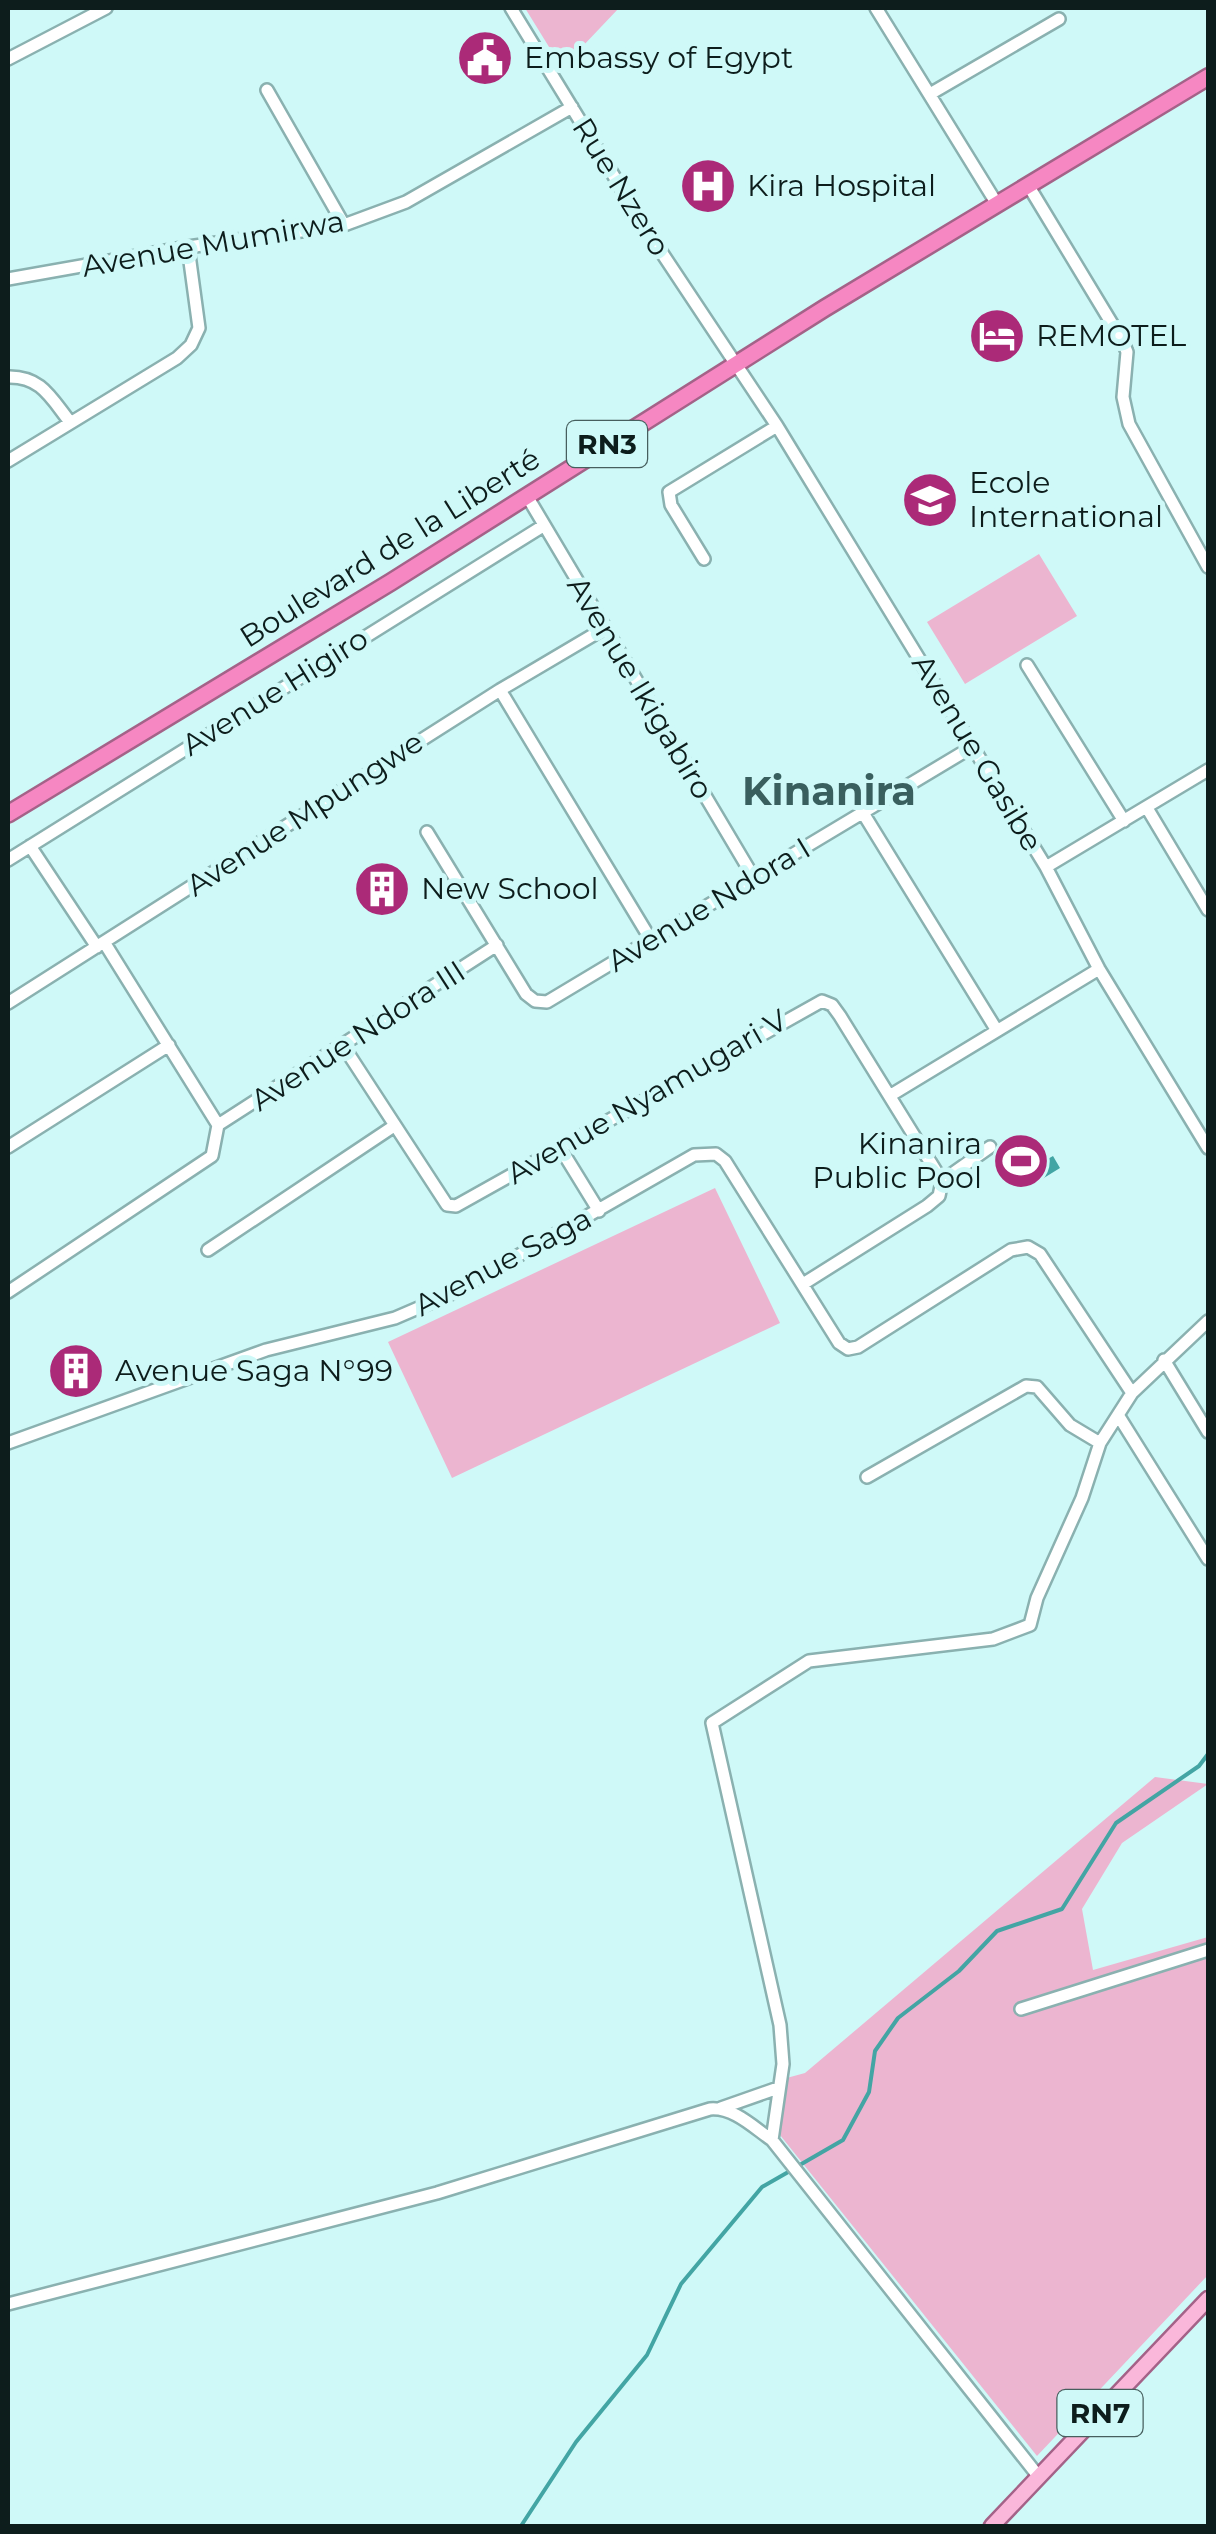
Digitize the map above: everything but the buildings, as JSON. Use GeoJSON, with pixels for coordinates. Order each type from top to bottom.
{"type":"FeatureCollection","features":[{"type":"Feature","properties":{"kind":"highway","name":"Boulevard de la Liberté"},"geometry":{"type":"LineString","coordinates":[[8,814],[527,496],[734,364],[1028,185],[1207,82]]}},
{"type":"Feature","properties":{"kind":"main road","name":"RN7"},"geometry":{"type":"LineString","coordinates":[[992,2526],[1208,2299]]}},
{"type":"Feature","properties":{"kind":"street"},"geometry":{"type":"LineString","coordinates":[[8,60],[106,8]]}},
{"type":"Feature","properties":{"kind":"street","name":"Rue Nzero"},"geometry":{"type":"LineString","coordinates":[[511,8],[734,364]]}},
{"type":"Feature","properties":{"kind":"street"},"geometry":{"type":"LineString","coordinates":[[876,8],[997,204]]}},
{"type":"Feature","properties":{"kind":"street"},"geometry":{"type":"LineString","coordinates":[[930,94],[1059,19]]}},
{"type":"Feature","properties":{"kind":"street"},"geometry":{"type":"LineString","coordinates":[[266,90],[344,225]]}},
{"type":"Feature","properties":{"kind":"street","name":"Avenue Mumirwa"},"geometry":{"type":"LineString","coordinates":[[8,279],[188,247],[344,225],[406,202],[572,107]]}},
{"type":"Feature","properties":{"kind":"street"},"geometry":{"type":"LineString","coordinates":[[1028,185],[1123,342],[1125,414],[1208,567]]}},
{"type":"Feature","properties":{"kind":"street"},"geometry":{"type":"LineString","coordinates":[[8,461],[176,358],[197,336],[188,247]]}},
{"type":"Feature","properties":{"kind":"street","name":"Avenue Gasibe"},"geometry":{"type":"LineString","coordinates":[[734,364],[776,426],[1046,867],[1098,969],[1208,1148]]}},
{"type":"Feature","properties":{"kind":"street"},"geometry":{"type":"LineString","coordinates":[[8,377],[32,379],[42,386],[70,422]]}},
{"type":"Feature","properties":{"kind":"street"},"geometry":{"type":"LineString","coordinates":[[704,559],[671,505],[669,492],[776,426]]}},
{"type":"Feature","properties":{"kind":"street","name":"Avenue Ikigabiro"},"geometry":{"type":"LineString","coordinates":[[527,496],[754,878]]}},
{"type":"Feature","properties":{"kind":"street","name":"Avenue Higiro"},"geometry":{"type":"LineString","coordinates":[[8,860],[543,526]]}},
{"type":"Feature","properties":{"kind":"street","name":"Avenue Mpungwe"},"geometry":{"type":"LineString","coordinates":[[8,1003],[500,690],[605,628]]}},
{"type":"Feature","properties":{"kind":"street"},"geometry":{"type":"LineString","coordinates":[[1028,665],[1124,821]]}},
{"type":"Feature","properties":{"kind":"street"},"geometry":{"type":"LineString","coordinates":[[500,690],[650,940]]}},
{"type":"Feature","properties":{"kind":"street","name":"Avenue Ndora I"},"geometry":{"type":"LineString","coordinates":[[497,946],[526,994],[536,1002],[547,1002],[972,746]]}},
{"type":"Feature","properties":{"kind":"street"},"geometry":{"type":"LineString","coordinates":[[1046,867],[1208,770]]}},
{"type":"Feature","properties":{"kind":"street"},"geometry":{"type":"LineString","coordinates":[[1146,808],[1208,910]]}},
{"type":"Feature","properties":{"kind":"street"},"geometry":{"type":"LineString","coordinates":[[864,813],[996,1029]]}},
{"type":"Feature","properties":{"kind":"street"},"geometry":{"type":"LineString","coordinates":[[427,832],[497,946]]}},
{"type":"Feature","properties":{"kind":"street"},"geometry":{"type":"LineString","coordinates":[[8,1292],[212,1156],[218,1125],[30,846]]}},
{"type":"Feature","properties":{"kind":"street","name":"Avenue Ndora III"},"geometry":{"type":"LineString","coordinates":[[218,1125],[497,946]]}},
{"type":"Feature","properties":{"kind":"street"},"geometry":{"type":"LineString","coordinates":[[890,1095],[1098,969]]}},
{"type":"Feature","properties":{"kind":"street","name":"Avenue Nyamugari V"},"geometry":{"type":"LineString","coordinates":[[344,1046],[447,1205],[456,1206],[815,1002],[832,1005],[942,1181]]}},
{"type":"Feature","properties":{"kind":"street"},"geometry":{"type":"LineString","coordinates":[[8,1147],[168,1046]]}},
{"type":"Feature","properties":{"kind":"street"},"geometry":{"type":"LineString","coordinates":[[208,1250],[394,1126]]}},
{"type":"Feature","properties":{"kind":"street"},"geometry":{"type":"LineString","coordinates":[[559,1146],[599,1210]]}},
{"type":"Feature","properties":{"kind":"street"},"geometry":{"type":"LineString","coordinates":[[990,1147],[942,1181],[939,1196],[927,1206],[806,1288],[839,1343],[848,1349],[858,1347],[1011,1250],[1028,1248],[1040,1254],[1056,1274],[1132,1393]]}},
{"type":"Feature","properties":{"kind":"street","name":"Avenue Saga"},"geometry":{"type":"LineString","coordinates":[[8,1443],[266,1350],[396,1318],[453,1294],[694,1154],[716,1154],[726,1160],[806,1288]]}},
{"type":"Feature","properties":{"kind":"street"},"geometry":{"type":"LineString","coordinates":[[772,2140],[783,2064],[780,2025],[712,1723],[809,1660],[993,1639],[1030,1625],[1037,1598],[1082,1498],[1100,1443],[1132,1393],[1208,1321]]}},
{"type":"Feature","properties":{"kind":"street"},"geometry":{"type":"LineString","coordinates":[[1164,1360],[1208,1432]]}},
{"type":"Feature","properties":{"kind":"street"},"geometry":{"type":"LineString","coordinates":[[867,1477],[1026,1386],[1037,1387],[1070,1425],[1100,1443]]}},
{"type":"Feature","properties":{"kind":"street"},"geometry":{"type":"LineString","coordinates":[[1118,1415],[1204,1541],[1208,1559]]}},
{"type":"Feature","properties":{"kind":"street"},"geometry":{"type":"LineString","coordinates":[[1021,2009],[1208,1950]]}},
{"type":"Feature","properties":{"kind":"street"},"geometry":{"type":"LineString","coordinates":[[8,2304],[438,2193],[778,2088]]}},
{"type":"Feature","properties":{"kind":"street"},"geometry":{"type":"LineString","coordinates":[[721,2108],[772,2140],[1039,2477]]}},
{"type":"Feature","properties":{"kind":"shaded area"},"geometry":{"type":"Polygon","coordinates":[[[525,8],[619,8],[562,68],[525,8]]]}},
{"type":"Feature","properties":{"kind":"shaded area"},"geometry":{"type":"Polygon","coordinates":[[[1039,554],[1077,616],[965,684],[927,622],[1039,554]]]}},
{"type":"Feature","properties":{"kind":"shaded area"},"geometry":{"type":"Polygon","coordinates":[[[715,1188],[780,1323],[452,1478],[388,1342],[715,1188]]]}},
{"type":"Feature","properties":{"kind":"shaded area"},"geometry":{"type":"Polygon","coordinates":[[[1155,1777],[1208,1784],[1122,1843],[1082,1909],[1093,1970],[1208,1937],[1208,2275],[1037,2456],[780,2135],[783,2079],[805,2073],[1155,1777]]]}},
{"type":"Feature","properties":{"kind":"water","name":"Kinanira Public Pool"},"geometry":{"type":"Polygon","coordinates":[[[1022,1141],[1037,1165],[1053,1156],[1060,1168],[1026,1189],[1004,1153],[1022,1141]]]}},
{"type":"Feature","properties":{"kind":"waterway"},"geometry":{"type":"LineString","coordinates":[[798,2166],[843,2140],[869,2092],[875,2051],[898,2018],[959,1971],[997,1931],[1062,1909],[1116,1823],[1199,1766],[1208,1754]]}},
{"type":"Feature","properties":{"kind":"waterway"},"geometry":{"type":"LineString","coordinates":[[521,2526],[576,2442],[647,2355],[681,2284],[762,2187],[790,2171]]}},
{"type":"Feature","properties":{"kind":"place","name":"Embassy of Egypt"},"geometry":{"type":"Point","coordinates":[485,58]}},
{"type":"Feature","properties":{"kind":"place","name":"Kira Hospital"},"geometry":{"type":"Point","coordinates":[708,186]}},
{"type":"Feature","properties":{"kind":"place","name":"REMOTEL"},"geometry":{"type":"Point","coordinates":[997,336]}},
{"type":"Feature","properties":{"kind":"place","name":"Ecole International"},"geometry":{"type":"Point","coordinates":[930,500]}},
{"type":"Feature","properties":{"kind":"place","name":"New School"},"geometry":{"type":"Point","coordinates":[382,889]}},
{"type":"Feature","properties":{"kind":"place","name":"Kinanira Public Pool"},"geometry":{"type":"Point","coordinates":[1021,1161]}},
{"type":"Feature","properties":{"kind":"place","name":"Avenue Saga N°99"},"geometry":{"type":"Point","coordinates":[76,1371]}},
{"type":"Feature","properties":{"kind":"district","name":"Kinanira"},"geometry":{"type":"Point","coordinates":[829,791]}}]}
